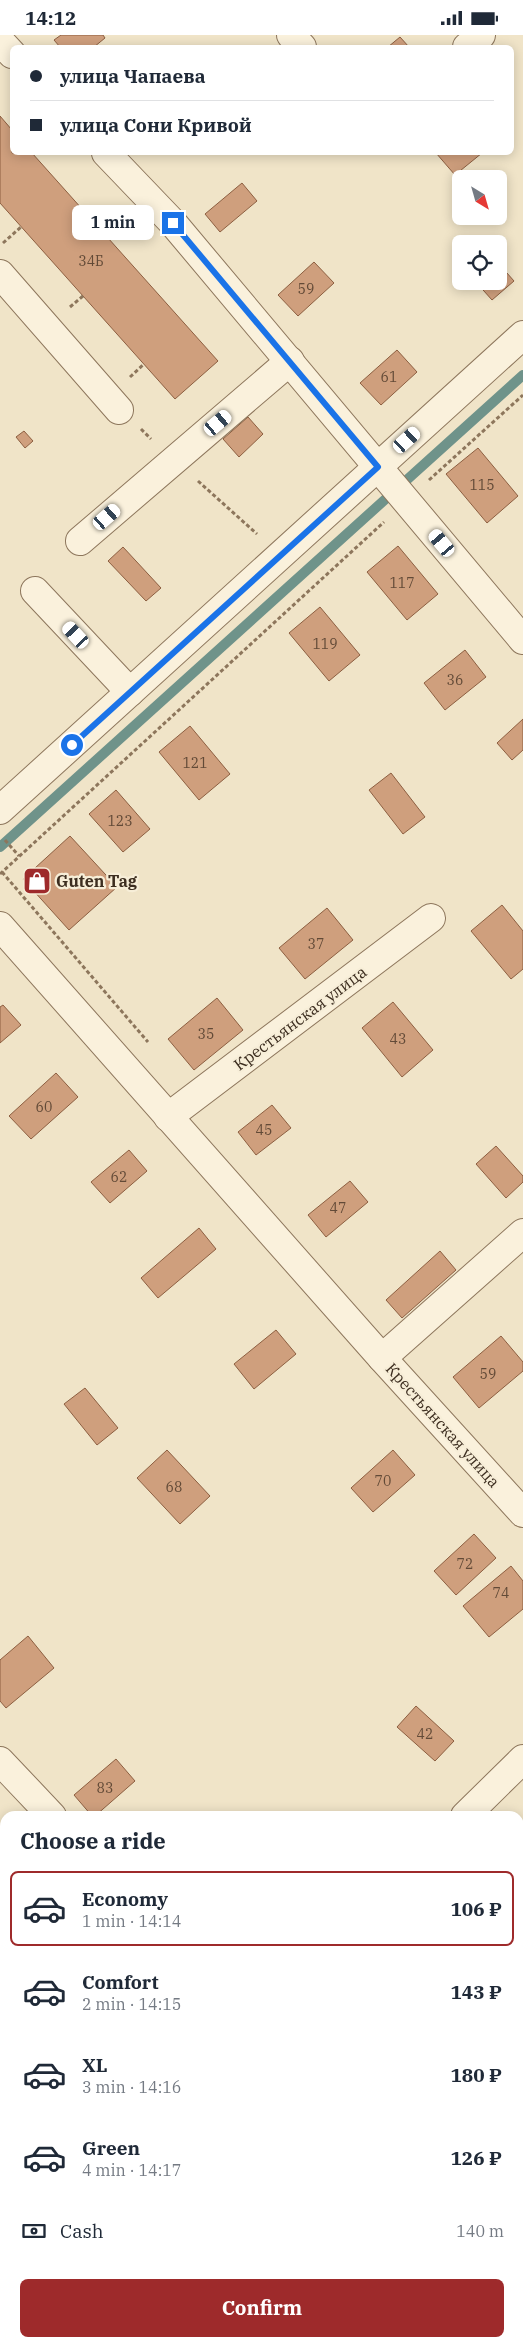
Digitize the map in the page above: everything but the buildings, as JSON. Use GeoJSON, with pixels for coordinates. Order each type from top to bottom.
{"type":"FeatureCollection","features":[{"type":"Feature","properties":{"kind":"street"},"geometry":{"type":"LineString","coordinates":[[291,35],[300,45]]}},
{"type":"Feature","properties":{"kind":"street"},"geometry":{"type":"LineString","coordinates":[[469,45],[481,35]]}},
{"type":"Feature","properties":{"kind":"street"},"geometry":{"type":"LineString","coordinates":[[0,41],[10,52]]}},
{"type":"Feature","properties":{"kind":"street"},"geometry":{"type":"LineString","coordinates":[[108,155],[173,223],[523,640]]}},
{"type":"Feature","properties":{"kind":"street"},"geometry":{"type":"LineString","coordinates":[[0,274],[119,410]]}},
{"type":"Feature","properties":{"kind":"street"},"geometry":{"type":"LineString","coordinates":[[0,810],[282,556],[523,335]]}},
{"type":"Feature","properties":{"kind":"street"},"geometry":{"type":"LineString","coordinates":[[80,541],[290,361]]}},
{"type":"Feature","properties":{"kind":"street"},"geometry":{"type":"LineString","coordinates":[[35,591],[130,692]]}},
{"type":"Feature","properties":{"kind":"street","name":"Крестьянская улица"},"geometry":{"type":"LineString","coordinates":[[168,1117],[431,918]]}},
{"type":"Feature","properties":{"kind":"street","name":"Крестьянская улица"},"geometry":{"type":"LineString","coordinates":[[0,926],[382,1358],[523,1513]]}},
{"type":"Feature","properties":{"kind":"street","name":"Крестьянская улица"},"geometry":{"type":"LineString","coordinates":[[382,1358],[523,1233]]}},
{"type":"Feature","properties":{"kind":"street"},"geometry":{"type":"LineString","coordinates":[[470,1811],[523,1759]]}},
{"type":"Feature","properties":{"kind":"street"},"geometry":{"type":"LineString","coordinates":[[0,1761],[47,1811]]}},
{"type":"Feature","properties":{"kind":"path"},"geometry":{"type":"LineString","coordinates":[[0,245],[21,227]]}},
{"type":"Feature","properties":{"kind":"path"},"geometry":{"type":"LineString","coordinates":[[0,874],[523,395]]}},
{"type":"Feature","properties":{"kind":"path"},"geometry":{"type":"LineString","coordinates":[[119,410],[282,556]]}},
{"type":"Feature","properties":{"kind":"path"},"geometry":{"type":"LineString","coordinates":[[0,835],[19,856]]}},
{"type":"Feature","properties":{"kind":"waterway"},"geometry":{"type":"LineString","coordinates":[[0,847],[523,375]]}},
{"type":"Feature","properties":{"kind":"place","name":"Guten Tag"},"geometry":{"type":"Point","coordinates":[37,881]}},
{"type":"Feature","properties":{"kind":"route"},"geometry":{"type":"LineString","coordinates":[[72,745],[378,467],[173,223]]}}]}
